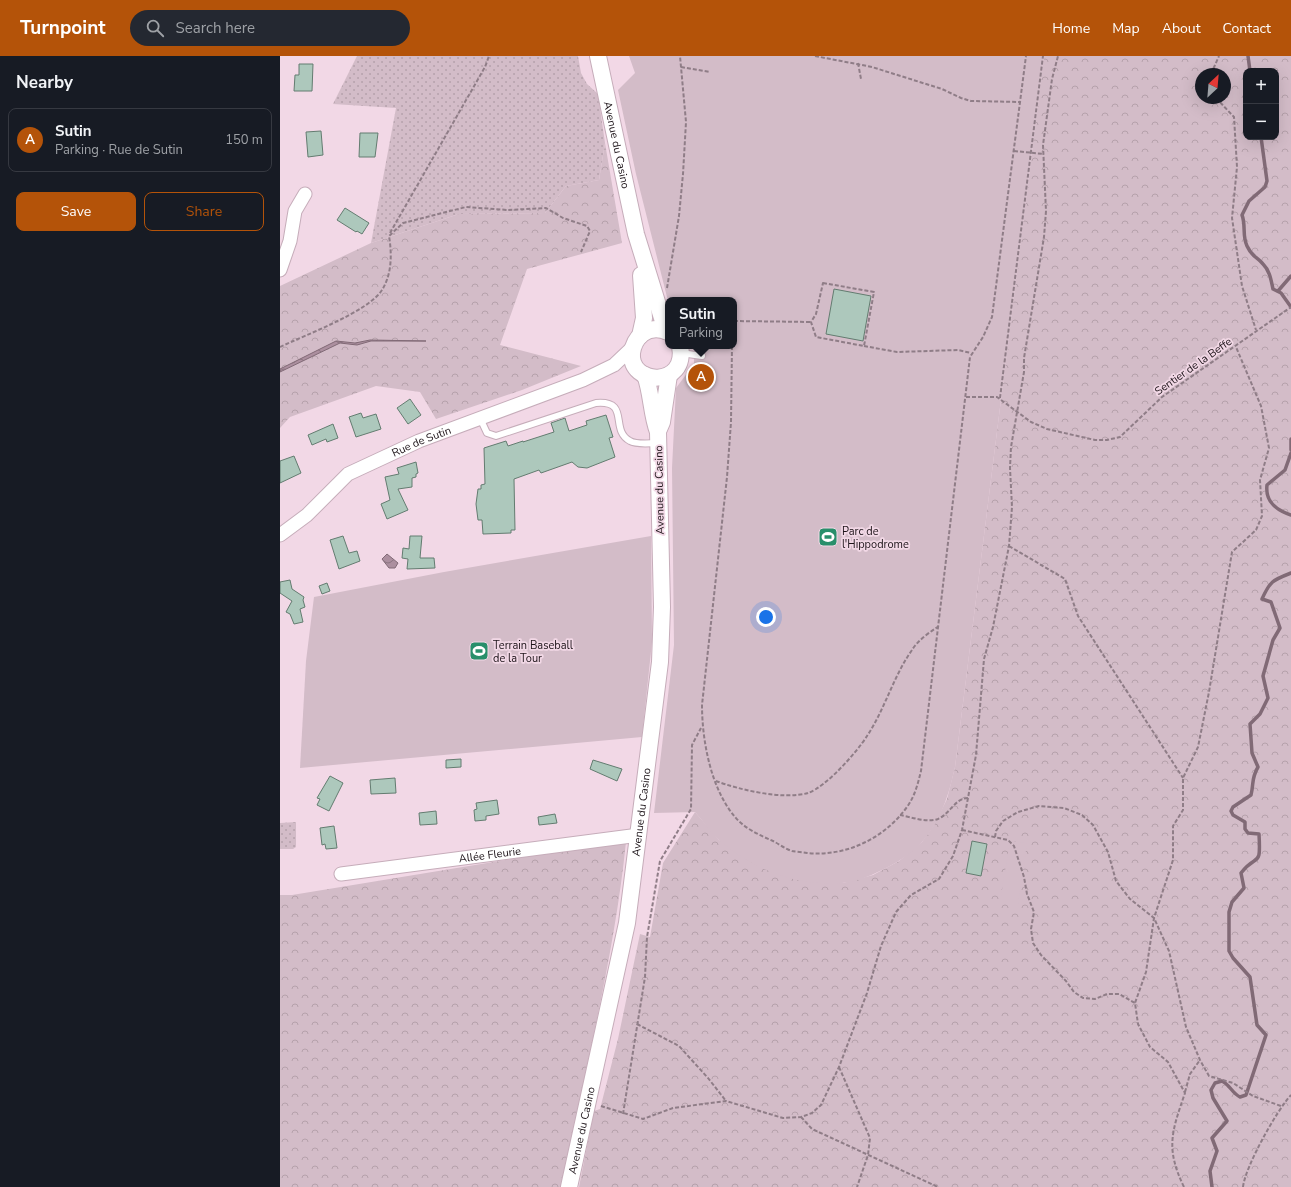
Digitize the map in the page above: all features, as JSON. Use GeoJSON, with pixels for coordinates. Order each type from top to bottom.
{"type":"FeatureCollection","features":[{"type":"Feature","properties":{"kind":"street","name":"Avenue du Casino"},"geometry":{"type":"LineString","coordinates":[[598,56],[636,234]]}},
{"type":"Feature","properties":{"kind":"street"},"geometry":{"type":"LineString","coordinates":[[280,270],[290,241],[295,211],[305,194]]}},
{"type":"Feature","properties":{"kind":"street"},"geometry":{"type":"LineString","coordinates":[[636,234],[665,326]]}},
{"type":"Feature","properties":{"kind":"street"},"geometry":{"type":"LineString","coordinates":[[636,234],[644,301],[644,318],[632,356],[642,373],[651,395],[654,421],[658,438]]}},
{"type":"Feature","properties":{"kind":"street"},"geometry":{"type":"LineString","coordinates":[[636,341],[652,329],[665,332]]}},
{"type":"Feature","properties":{"kind":"street","name":"Rue de Sutin"},"geometry":{"type":"LineString","coordinates":[[280,534],[307,515],[348,474],[419,441],[582,380],[614,365],[636,341]]}},
{"type":"Feature","properties":{"kind":"street"},"geometry":{"type":"LineString","coordinates":[[642,373],[657,378],[669,375],[678,366],[681,349]]}},
{"type":"Feature","properties":{"kind":"street","name":"Rue de Sutin"},"geometry":{"type":"LineString","coordinates":[[582,380],[626,369],[642,373]]}},
{"type":"Feature","properties":{"kind":"street"},"geometry":{"type":"LineString","coordinates":[[658,438],[669,375]]}},
{"type":"Feature","properties":{"kind":"street","name":"Avenue du Casino"},"geometry":{"type":"LineString","coordinates":[[568,1187],[627,923],[660,662],[662,607],[658,438]]}},
{"type":"Feature","properties":{"kind":"street","name":"Allée Fleurie"},"geometry":{"type":"LineString","coordinates":[[341,874],[639,835]]}},
{"type":"Feature","properties":{"kind":"lane"},"geometry":{"type":"LineString","coordinates":[[681,349],[702,356]]}},
{"type":"Feature","properties":{"kind":"lane"},"geometry":{"type":"LineString","coordinates":[[480,418],[487,433],[496,436],[596,403],[606,402],[612,404],[616,408],[623,435],[630,441],[640,444],[658,438]]}},
{"type":"Feature","properties":{"kind":"path"},"geometry":{"type":"LineString","coordinates":[[280,346],[356,310],[371,301],[381,291],[387,280],[392,252],[389,236],[485,67],[489,56]]}},
{"type":"Feature","properties":{"kind":"path"},"geometry":{"type":"LineString","coordinates":[[669,294],[667,288],[668,275],[679,216],[686,122],[680,56]]}},
{"type":"Feature","properties":{"kind":"path"},"geometry":{"type":"LineString","coordinates":[[815,56],[858,64],[918,81],[971,101],[1021,102]]}},
{"type":"Feature","properties":{"kind":"path"},"geometry":{"type":"LineString","coordinates":[[732,349],[731,422],[727,477],[703,694],[702,727],[708,761],[725,803],[735,818],[756,834],[792,851],[817,854],[833,853],[864,843],[886,830],[908,806],[916,791],[921,771],[972,353],[983,337],[992,317],[1026,56]]}},
{"type":"Feature","properties":{"kind":"path"},"geometry":{"type":"LineString","coordinates":[[966,397],[1000,398],[1043,56]]}},
{"type":"Feature","properties":{"kind":"path"},"geometry":{"type":"LineString","coordinates":[[586,1102],[643,1119],[673,1108],[726,1101],[783,1118],[801,1117],[812,1113],[820,1106],[839,1067],[867,993],[881,946],[896,912],[911,895],[939,879],[953,856],[962,830],[976,755],[984,659],[993,627],[1009,546],[1012,507],[1010,468],[1011,447],[1024,372],[1024,358],[1033,296],[1044,237],[1046,211],[1044,168],[1045,154],[1043,145],[1052,79],[1058,56]]}},
{"type":"Feature","properties":{"kind":"path"},"geometry":{"type":"LineString","coordinates":[[1214,68],[1219,56]]}},
{"type":"Feature","properties":{"kind":"path"},"geometry":{"type":"LineString","coordinates":[[858,64],[860,79]]}},
{"type":"Feature","properties":{"kind":"path"},"geometry":{"type":"LineString","coordinates":[[681,67],[710,72]]}},
{"type":"Feature","properties":{"kind":"path"},"geometry":{"type":"LineString","coordinates":[[1222,104],[1234,117],[1237,168],[1232,218],[1242,286],[1256,330]]}},
{"type":"Feature","properties":{"kind":"path"},"geometry":{"type":"LineString","coordinates":[[1014,151],[1045,154]]}},
{"type":"Feature","properties":{"kind":"path"},"geometry":{"type":"LineString","coordinates":[[389,236],[402,223],[466,207],[508,210],[546,208],[563,218],[587,226],[590,231],[581,252]]}},
{"type":"Feature","properties":{"kind":"path"},"geometry":{"type":"LineString","coordinates":[[811,322],[816,314],[823,283],[874,292],[864,346]]}},
{"type":"Feature","properties":{"kind":"path","name":"Sentier de la Beffe"},"geometry":{"type":"LineString","coordinates":[[1000,398],[1031,422],[1054,431],[1095,440],[1108,440],[1120,437],[1162,397],[1236,347],[1256,330],[1291,307]]}},
{"type":"Feature","properties":{"kind":"path"},"geometry":{"type":"LineString","coordinates":[[737,321],[811,322]]}},
{"type":"Feature","properties":{"kind":"path"},"geometry":{"type":"LineString","coordinates":[[811,322],[816,337],[897,352],[958,350],[972,353]]}},
{"type":"Feature","properties":{"kind":"path"},"geometry":{"type":"LineString","coordinates":[[1185,1093],[1168,1062],[1150,1047],[1138,1024],[1135,1003],[1146,972],[1154,918],[1173,860],[1173,826],[1183,810],[1183,778],[1198,747],[1209,692],[1232,552],[1256,530],[1262,516],[1260,480],[1269,448],[1261,406],[1236,347]]}},
{"type":"Feature","properties":{"kind":"path"},"geometry":{"type":"LineString","coordinates":[[1009,546],[1065,579],[1078,616],[1183,778]]}},
{"type":"Feature","properties":{"kind":"path"},"geometry":{"type":"LineString","coordinates":[[716,781],[739,789],[777,794],[808,793],[819,787],[845,762],[867,736],[893,683],[912,649],[939,625]]}},
{"type":"Feature","properties":{"kind":"path"},"geometry":{"type":"LineString","coordinates":[[623,1114],[645,977],[648,937],[660,861],[691,809],[692,745],[702,727]]}},
{"type":"Feature","properties":{"kind":"path"},"geometry":{"type":"LineString","coordinates":[[900,815],[937,820],[948,813],[959,800],[968,798]]}},
{"type":"Feature","properties":{"kind":"path"},"geometry":{"type":"LineString","coordinates":[[995,837],[996,831],[1003,821],[1018,812],[1039,806],[1064,808],[1082,815],[1093,825],[1108,852],[1116,881],[1130,899],[1154,918],[1169,951],[1186,1027],[1200,1060],[1209,1076],[1233,1082],[1253,1096],[1281,1106]]}},
{"type":"Feature","properties":{"kind":"path"},"geometry":{"type":"LineString","coordinates":[[962,830],[1008,840],[1014,846],[1024,877],[1027,894],[1034,912],[1031,929],[1033,943],[1041,956],[1066,981],[1074,992],[1083,998],[1095,999],[1107,994],[1119,994],[1135,1003]]}},
{"type":"Feature","properties":{"kind":"path"},"geometry":{"type":"LineString","coordinates":[[637,1024],[679,1046],[708,1078],[726,1101]]}},
{"type":"Feature","properties":{"kind":"path"},"geometry":{"type":"LineString","coordinates":[[1184,1187],[1174,1161],[1171,1137],[1190,1074],[1200,1060]]}},
{"type":"Feature","properties":{"kind":"path"},"geometry":{"type":"LineString","coordinates":[[839,1067],[870,1138],[868,1155],[857,1187]]}},
{"type":"Feature","properties":{"kind":"path"},"geometry":{"type":"LineString","coordinates":[[1243,1187],[1244,1180],[1281,1106],[1291,1095]]}},
{"type":"Feature","properties":{"kind":"path"},"geometry":{"type":"LineString","coordinates":[[801,1117],[812,1129],[938,1187]]}},
{"type":"Feature","properties":{"kind":"green space"},"geometry":{"type":"Polygon","coordinates":[[[357,56],[578,56],[581,73],[587,84],[598,94],[605,143],[599,180],[566,186],[545,213],[459,214],[371,243],[396,108],[333,104],[357,56]]]}},
{"type":"Feature","properties":{"kind":"green space","name":"Parc de l'Hippodrome"},"geometry":{"type":"Polygon","coordinates":[[[629,56],[1044,56],[955,767],[943,807],[929,834],[922,842],[893,865],[872,875],[854,881],[842,883],[809,882],[776,874],[746,860],[732,850],[716,837],[695,812],[654,813],[674,645],[672,468],[676,388],[694,364],[694,349],[737,349],[737,297],[667,297],[636,174],[618,90],[635,73],[629,56]]]}},
{"type":"Feature","properties":{"kind":"green space"},"geometry":{"type":"Polygon","coordinates":[[[1044,56],[1291,56],[1291,1187],[579,1187],[594,1111],[600,1109],[618,1039],[640,934],[650,937],[663,863],[695,812],[719,840],[843,883],[873,875],[899,861],[922,842],[934,825],[947,799],[955,767],[1044,56]]]}},
{"type":"Feature","properties":{"kind":"green space"},"geometry":{"type":"Polygon","coordinates":[[[605,143],[622,243],[527,269],[500,345],[581,366],[522,390],[436,419],[420,392],[376,386],[290,417],[280,428],[280,286],[371,243],[459,214],[545,213],[566,186],[599,180],[605,143]]]}},
{"type":"Feature","properties":{"kind":"green space","name":"Terrain Baseball de la Tour"},"geometry":{"type":"Polygon","coordinates":[[[651,536],[652,642],[642,737],[300,768],[306,661],[314,597],[444,572],[651,536]]]}},
{"type":"Feature","properties":{"kind":"green space"},"geometry":{"type":"Polygon","coordinates":[[[296,822],[296,847],[293,849],[280,849],[280,823],[296,822]]]}},
{"type":"Feature","properties":{"kind":"green space"},"geometry":{"type":"Polygon","coordinates":[[[1010,841],[1027,843],[1018,905],[1000,902],[1010,841]]]}},
{"type":"Feature","properties":{"kind":"green space"},"geometry":{"type":"Polygon","coordinates":[[[626,842],[614,929],[598,1015],[562,1187],[280,1187],[280,895],[292,895],[554,852],[626,842]]]}},
{"type":"Feature","properties":{"kind":"water"},"geometry":{"type":"Polygon","coordinates":[[[370,340],[426,341],[371,341],[357,345],[340,343],[280,372],[280,369],[336,341],[355,343],[370,340]]]}},
{"type":"Feature","properties":{"kind":"water"},"geometry":{"type":"Polygon","coordinates":[[[387,554],[398,563],[395,568],[389,568],[382,559],[387,554]]]}},
{"type":"Feature","properties":{"kind":"building"},"geometry":{"type":"Polygon","coordinates":[[[299,64],[313,64],[312,91],[294,91],[295,75],[299,75],[299,64]]]}},
{"type":"Feature","properties":{"kind":"building"},"geometry":{"type":"Polygon","coordinates":[[[321,131],[323,155],[308,157],[306,132],[321,131]]]}},
{"type":"Feature","properties":{"kind":"building"},"geometry":{"type":"Polygon","coordinates":[[[360,133],[378,133],[375,157],[359,157],[360,133]]]}},
{"type":"Feature","properties":{"kind":"building"},"geometry":{"type":"Polygon","coordinates":[[[345,208],[369,223],[362,234],[337,220],[345,208]]]}},
{"type":"Feature","properties":{"kind":"building"},"geometry":{"type":"Polygon","coordinates":[[[834,289],[871,296],[863,341],[826,334],[834,289]]]}},
{"type":"Feature","properties":{"kind":"building"},"geometry":{"type":"Polygon","coordinates":[[[410,399],[421,415],[408,424],[397,408],[410,399]]]}},
{"type":"Feature","properties":{"kind":"building"},"geometry":{"type":"Polygon","coordinates":[[[361,413],[363,418],[376,414],[381,429],[356,437],[349,417],[361,413]]]}},
{"type":"Feature","properties":{"kind":"building"},"geometry":{"type":"Polygon","coordinates":[[[606,415],[613,437],[609,438],[615,457],[587,468],[578,467],[572,462],[541,473],[539,470],[514,479],[515,530],[511,530],[511,533],[483,534],[482,520],[478,520],[476,504],[478,489],[481,489],[481,485],[485,484],[484,448],[506,441],[508,446],[554,432],[551,423],[565,418],[569,431],[587,425],[586,421],[606,415]]]}},
{"type":"Feature","properties":{"kind":"building"},"geometry":{"type":"Polygon","coordinates":[[[333,424],[338,438],[327,442],[326,439],[312,445],[308,435],[333,424]]]}},
{"type":"Feature","properties":{"kind":"building"},"geometry":{"type":"Polygon","coordinates":[[[294,456],[301,473],[280,483],[280,461],[294,456]]]}},
{"type":"Feature","properties":{"kind":"building"},"geometry":{"type":"Polygon","coordinates":[[[416,462],[418,473],[416,474],[416,477],[412,478],[412,487],[398,489],[408,510],[387,519],[381,504],[390,500],[385,477],[399,474],[397,468],[416,462]]]}},
{"type":"Feature","properties":{"kind":"building"},"geometry":{"type":"Polygon","coordinates":[[[343,536],[349,553],[357,551],[360,561],[339,569],[330,540],[343,536]]]}},
{"type":"Feature","properties":{"kind":"building"},"geometry":{"type":"Polygon","coordinates":[[[410,536],[422,536],[420,558],[434,558],[435,568],[407,569],[408,559],[402,558],[403,548],[409,549],[410,536]]]}},
{"type":"Feature","properties":{"kind":"building"},"geometry":{"type":"Polygon","coordinates":[[[290,580],[292,589],[304,597],[303,600],[305,607],[300,609],[303,622],[294,624],[290,614],[286,612],[292,601],[280,593],[280,582],[290,580]]]}},
{"type":"Feature","properties":{"kind":"building"},"geometry":{"type":"Polygon","coordinates":[[[327,583],[330,591],[322,594],[319,586],[327,583]]]}},
{"type":"Feature","properties":{"kind":"building"},"geometry":{"type":"Polygon","coordinates":[[[461,759],[461,767],[446,768],[446,760],[461,759]]]}},
{"type":"Feature","properties":{"kind":"building"},"geometry":{"type":"Polygon","coordinates":[[[593,760],[622,769],[617,781],[590,769],[593,760]]]}},
{"type":"Feature","properties":{"kind":"building"},"geometry":{"type":"Polygon","coordinates":[[[330,776],[343,783],[329,811],[317,805],[320,799],[317,798],[330,776]]]}},
{"type":"Feature","properties":{"kind":"building"},"geometry":{"type":"Polygon","coordinates":[[[395,778],[396,793],[371,794],[370,780],[395,778]]]}},
{"type":"Feature","properties":{"kind":"building"},"geometry":{"type":"Polygon","coordinates":[[[497,800],[499,814],[486,816],[486,820],[475,821],[474,810],[477,809],[476,803],[497,800]]]}},
{"type":"Feature","properties":{"kind":"building"},"geometry":{"type":"Polygon","coordinates":[[[436,811],[437,824],[420,825],[419,813],[436,811]]]}},
{"type":"Feature","properties":{"kind":"building"},"geometry":{"type":"Polygon","coordinates":[[[555,814],[557,823],[539,825],[538,817],[555,814]]]}},
{"type":"Feature","properties":{"kind":"building"},"geometry":{"type":"Polygon","coordinates":[[[334,826],[337,848],[326,849],[325,844],[322,845],[320,828],[334,826]]]}},
{"type":"Feature","properties":{"kind":"building"},"geometry":{"type":"Polygon","coordinates":[[[972,841],[987,844],[981,876],[966,873],[972,841]]]}},
{"type":"Feature","properties":{"kind":"waterway"},"geometry":{"type":"LineString","coordinates":[[1248,56],[1250,68]]}},
{"type":"Feature","properties":{"kind":"waterway"},"geometry":{"type":"LineString","coordinates":[[1261,140],[1267,181],[1265,187],[1249,201],[1242,215],[1245,238],[1247,246],[1251,252],[1261,261],[1267,270],[1273,289],[1281,293],[1291,307]]}},
{"type":"Feature","properties":{"kind":"waterway"},"geometry":{"type":"LineString","coordinates":[[1278,291],[1291,276]]}},
{"type":"Feature","properties":{"kind":"waterway"},"geometry":{"type":"LineString","coordinates":[[1291,439],[1291,450]]}},
{"type":"Feature","properties":{"kind":"waterway"},"geometry":{"type":"LineString","coordinates":[[1291,453],[1285,470],[1267,485],[1270,501],[1276,508],[1291,515]]}},
{"type":"Feature","properties":{"kind":"waterway"},"geometry":{"type":"LineString","coordinates":[[1212,1187],[1210,1171],[1217,1151],[1212,1138],[1227,1121],[1213,1098],[1211,1090],[1215,1083],[1222,1081],[1240,1097],[1246,1095],[1266,1035],[1257,1025],[1250,977],[1233,958],[1229,951],[1229,912],[1232,902],[1244,888],[1241,873],[1258,857],[1259,834],[1248,833],[1245,829],[1245,822],[1233,815],[1231,811],[1233,807],[1251,795],[1254,778],[1258,767],[1252,753],[1250,724],[1260,714],[1268,698],[1263,676],[1273,640],[1280,628],[1271,602],[1262,599],[1267,588],[1273,582],[1280,577],[1291,573]]}},
{"type":"Feature","properties":{"kind":"place","name":"Sutin"},"geometry":{"type":"Point","coordinates":[701,377]}},
{"type":"Feature","properties":{"kind":"place","name":"Parc de l'Hippodrome"},"geometry":{"type":"Point","coordinates":[828,537]}},
{"type":"Feature","properties":{"kind":"place","name":"Terrain Baseball de la Tour"},"geometry":{"type":"Point","coordinates":[479,651]}}]}
